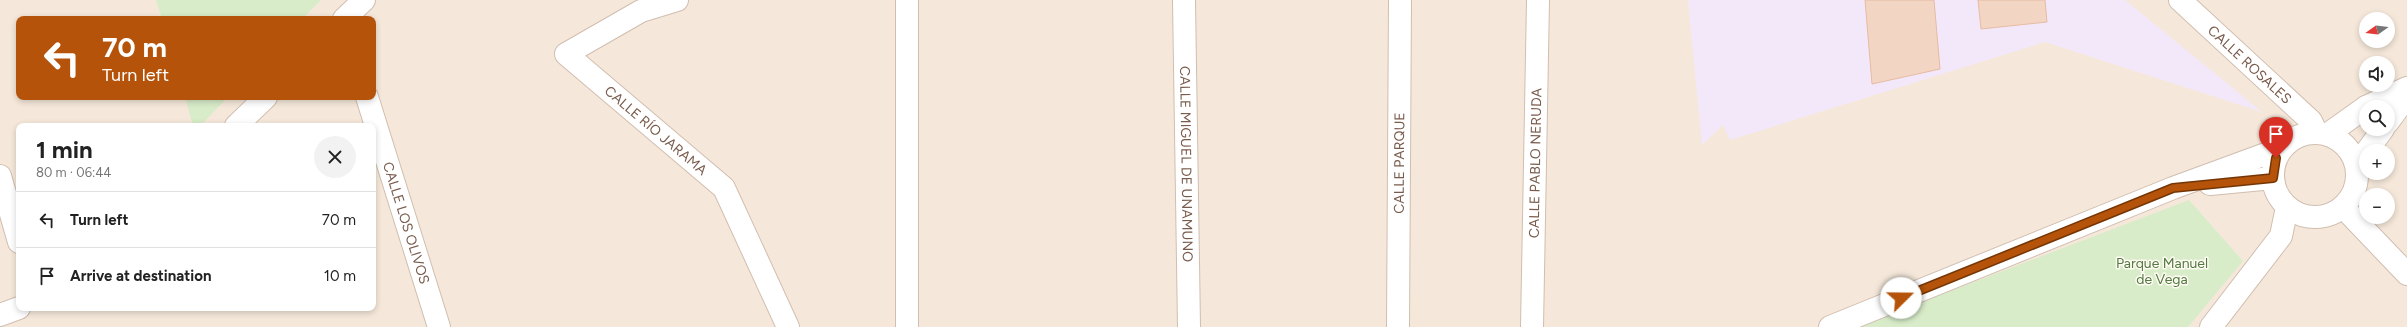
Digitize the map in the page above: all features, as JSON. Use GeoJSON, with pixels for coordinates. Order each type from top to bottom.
{"type":"FeatureCollection","features":[{"type":"Feature","properties":{"kind":"street"},"geometry":{"type":"LineString","coordinates":[[347,16],[364,0]]}},
{"type":"Feature","properties":{"kind":"street","name":"CALLE RÍO JARAMA"},"geometry":{"type":"LineString","coordinates":[[677,0],[640,11],[566,54],[724,188],[788,327]]}},
{"type":"Feature","properties":{"kind":"street"},"geometry":{"type":"LineString","coordinates":[[907,0],[907,327]]}},
{"type":"Feature","properties":{"kind":"street","name":"CALLE MIGUEL DE UNAMUNO"},"geometry":{"type":"LineString","coordinates":[[1184,0],[1189,327]]}},
{"type":"Feature","properties":{"kind":"street","name":"CALLE PARQUE"},"geometry":{"type":"LineString","coordinates":[[1398,327],[1400,0]]}},
{"type":"Feature","properties":{"kind":"street","name":"CALLE PABLO NERUDA"},"geometry":{"type":"LineString","coordinates":[[1532,327],[1538,0]]}},
{"type":"Feature","properties":{"kind":"street","name":"CALLE ROSALES"},"geometry":{"type":"LineString","coordinates":[[2180,0],[2311,121],[2322,133]]}},
{"type":"Feature","properties":{"kind":"street"},"geometry":{"type":"LineString","coordinates":[[2381,100],[2407,88]]}},
{"type":"Feature","properties":{"kind":"street"},"geometry":{"type":"LineString","coordinates":[[2395,112],[2407,96]]}},
{"type":"Feature","properties":{"kind":"street"},"geometry":{"type":"LineString","coordinates":[[239,123],[263,100]]}},
{"type":"Feature","properties":{"kind":"street","name":"CALLE LOS OLIVOS"},"geometry":{"type":"LineString","coordinates":[[368,100],[375,123]]}},
{"type":"Feature","properties":{"kind":"street"},"geometry":{"type":"LineString","coordinates":[[2322,133],[2359,111]]}},
{"type":"Feature","properties":{"kind":"street","name":"CALLE LOS OLIVOS"},"geometry":{"type":"LineString","coordinates":[[376,126],[439,327]]}},
{"type":"Feature","properties":{"kind":"street"},"geometry":{"type":"LineString","coordinates":[[2359,155],[2350,152],[2341,140],[2322,133],[2303,134],[2291,139],[2282,148],[2276,158],[2273,178],[2277,194],[2288,207],[2298,214],[2315,217],[2332,214],[2343,207],[2352,195],[2359,172]]}},
{"type":"Feature","properties":{"kind":"street"},"geometry":{"type":"LineString","coordinates":[[1830,327],[2173,188],[2282,148]]}},
{"type":"Feature","properties":{"kind":"street"},"geometry":{"type":"LineString","coordinates":[[0,176],[16,232]]}},
{"type":"Feature","properties":{"kind":"street"},"geometry":{"type":"LineString","coordinates":[[2173,188],[2273,178]]}},
{"type":"Feature","properties":{"kind":"street"},"geometry":{"type":"LineString","coordinates":[[2211,327],[2281,236],[2288,207]]}},
{"type":"Feature","properties":{"kind":"street"},"geometry":{"type":"LineString","coordinates":[[2343,207],[2407,274]]}},
{"type":"Feature","properties":{"kind":"street"},"geometry":{"type":"LineString","coordinates":[[0,315],[16,309]]}},
{"type":"Feature","properties":{"kind":"shaded area"},"geometry":{"type":"Polygon","coordinates":[[[0,0],[2407,0],[2407,327],[0,327],[0,0]]]}},
{"type":"Feature","properties":{"kind":"shaded area"},"geometry":{"type":"Polygon","coordinates":[[[1688,0],[2125,0],[2262,112],[2045,42],[1730,140],[1723,125],[1702,145],[1688,0]]]}},
{"type":"Feature","properties":{"kind":"green space"},"geometry":{"type":"Polygon","coordinates":[[[156,0],[321,0],[305,16],[161,16],[156,0]]]}},
{"type":"Feature","properties":{"kind":"green space"},"geometry":{"type":"Polygon","coordinates":[[[186,100],[225,100],[203,123],[192,123],[186,100]]]}},
{"type":"Feature","properties":{"kind":"green space","name":"Parque Manuel de Vega"},"geometry":{"type":"Polygon","coordinates":[[[2189,200],[2243,261],[2188,327],[1856,327],[2189,200]]]}},
{"type":"Feature","properties":{"kind":"building"},"geometry":{"type":"Polygon","coordinates":[[[1865,0],[1934,0],[1940,69],[1872,84],[1865,0]]]}},
{"type":"Feature","properties":{"kind":"building"},"geometry":{"type":"Polygon","coordinates":[[[1978,0],[2045,0],[2047,22],[1981,29],[1978,0]]]}},
{"type":"Feature","properties":{"kind":"route"},"geometry":{"type":"LineString","coordinates":[[1901,298],[2173,188],[2273,178],[2273,167],[2276,158]]}}]}
